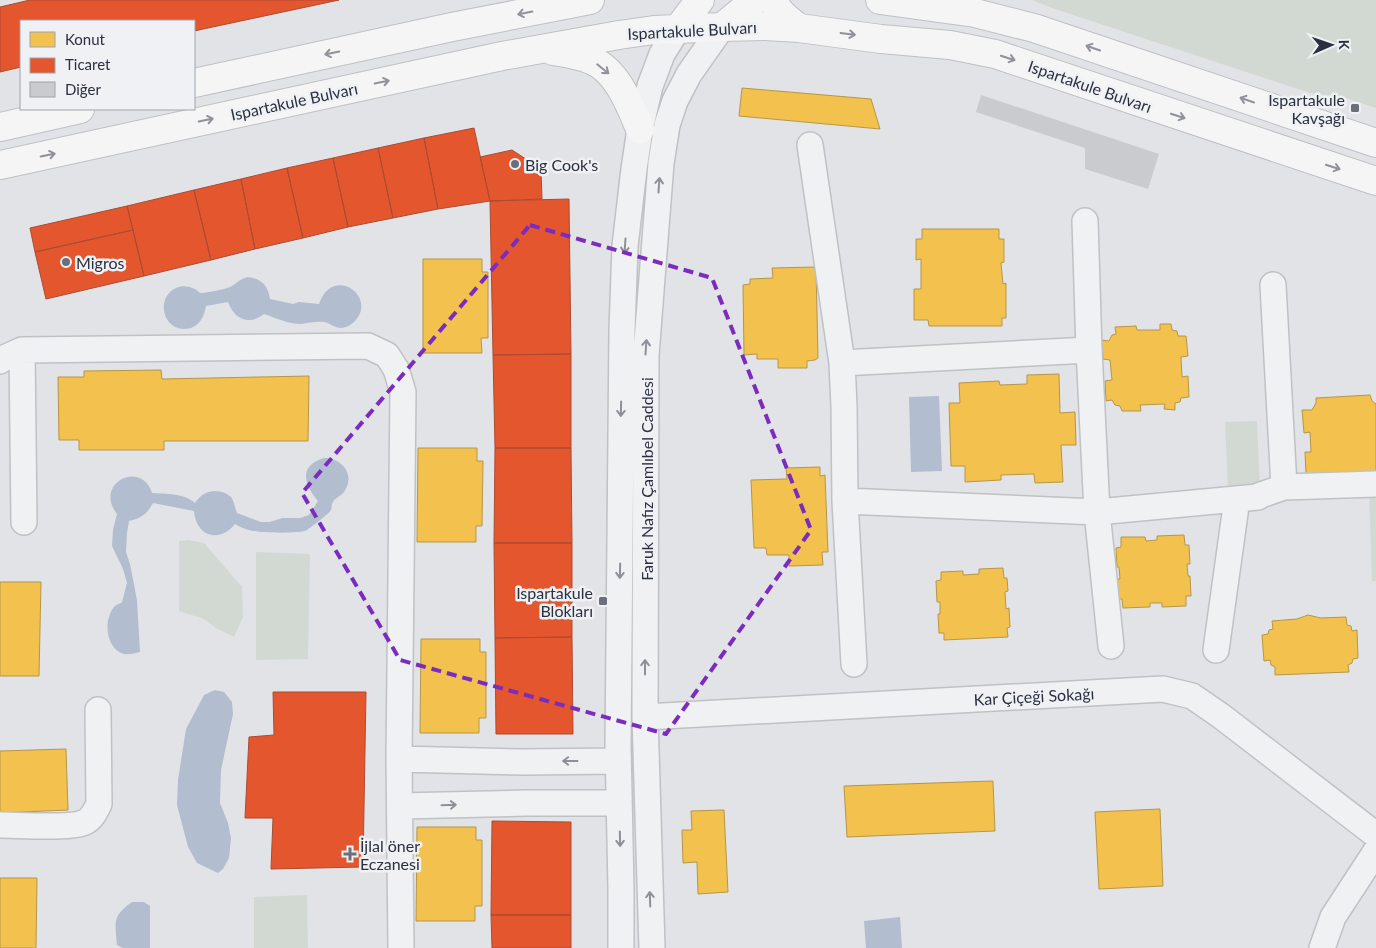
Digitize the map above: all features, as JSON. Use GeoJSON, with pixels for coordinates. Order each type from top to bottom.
{"type":"FeatureCollection","features":[{"type":"Feature","properties":{"kind":"main road"},"geometry":{"type":"LineString","coordinates":[[195,83],[452,27],[590,0]]}},
{"type":"Feature","properties":{"kind":"main road"},"geometry":{"type":"LineString","coordinates":[[677,30],[700,0]]}},
{"type":"Feature","properties":{"kind":"main road"},"geometry":{"type":"LineString","coordinates":[[722,27],[755,0]]}},
{"type":"Feature","properties":{"kind":"main road"},"geometry":{"type":"LineString","coordinates":[[773,0],[786,18],[799,28]]}},
{"type":"Feature","properties":{"kind":"main road"},"geometry":{"type":"LineString","coordinates":[[880,0],[975,13],[1015,22]]}},
{"type":"Feature","properties":{"kind":"main road"},"geometry":{"type":"LineString","coordinates":[[964,0],[1015,22],[1376,143]]}},
{"type":"Feature","properties":{"kind":"main road","name":"Ispartakule Bulvarı"},"geometry":{"type":"LineString","coordinates":[[0,165],[541,48],[654,30],[765,26],[950,45],[994,54],[1376,181]]}},
{"type":"Feature","properties":{"kind":"main road"},"geometry":{"type":"LineString","coordinates":[[541,48],[592,60],[607,71],[623,91],[640,128]]}},
{"type":"Feature","properties":{"kind":"main road"},"geometry":{"type":"LineString","coordinates":[[0,127],[76,110]]}},
{"type":"Feature","properties":{"kind":"street","name":"Faruk Nafız Çamlıbel Caddesi"},"geometry":{"type":"LineString","coordinates":[[652,948],[645,716],[646,355],[661,163],[667,125],[675,101],[688,74],[722,27]]}},
{"type":"Feature","properties":{"kind":"street","name":"Faruk Nafız Çamlıbel Caddesi"},"geometry":{"type":"LineString","coordinates":[[621,948],[618,694],[624,255],[640,128],[650,86],[662,54],[677,30]]}},
{"type":"Feature","properties":{"kind":"street"},"geometry":{"type":"LineString","coordinates":[[810,145],[842,363],[845,501],[854,664]]}},
{"type":"Feature","properties":{"kind":"street"},"geometry":{"type":"LineString","coordinates":[[1085,221],[1097,512],[1110,646]]}},
{"type":"Feature","properties":{"kind":"street"},"geometry":{"type":"LineString","coordinates":[[1273,285],[1284,487]]}},
{"type":"Feature","properties":{"kind":"street"},"geometry":{"type":"LineString","coordinates":[[24,522],[6,351],[368,346],[387,354],[396,369],[403,392],[400,759],[401,948]]}},
{"type":"Feature","properties":{"kind":"street"},"geometry":{"type":"LineString","coordinates":[[842,363],[1089,350]]}},
{"type":"Feature","properties":{"kind":"street"},"geometry":{"type":"LineString","coordinates":[[845,501],[1097,512],[1258,497],[1284,487],[1376,484]]}},
{"type":"Feature","properties":{"kind":"street"},"geometry":{"type":"LineString","coordinates":[[1216,650],[1237,499]]}},
{"type":"Feature","properties":{"kind":"street","name":"Kar Çiçeği Sokağı"},"geometry":{"type":"LineString","coordinates":[[645,716],[1163,689],[1192,696],[1222,716],[1376,835]]}},
{"type":"Feature","properties":{"kind":"street"},"geometry":{"type":"LineString","coordinates":[[400,759],[523,762],[618,750],[626,742],[638,742],[645,716],[638,690],[625,691],[618,694]]}},
{"type":"Feature","properties":{"kind":"street"},"geometry":{"type":"LineString","coordinates":[[0,825],[71,826],[85,822],[95,813],[99,804],[98,710]]}},
{"type":"Feature","properties":{"kind":"street"},"geometry":{"type":"LineString","coordinates":[[400,806],[619,803]]}},
{"type":"Feature","properties":{"kind":"street"},"geometry":{"type":"LineString","coordinates":[[1322,948],[1333,917],[1376,851]]}},
{"type":"Feature","properties":{"kind":"highlighted area"},"geometry":{"type":"Polygon","coordinates":[[[530,225],[712,278],[811,530],[666,734],[400,660],[302,493],[530,225]]]}},
{"type":"Feature","properties":{"kind":"shaded area"},"geometry":{"type":"Polygon","coordinates":[[[1032,0],[1376,0],[1376,108],[1346,98],[1310,93],[1032,0]]]}},
{"type":"Feature","properties":{"kind":"shaded area"},"geometry":{"type":"Polygon","coordinates":[[[1257,421],[1260,489],[1228,490],[1225,422],[1257,421]]]}},
{"type":"Feature","properties":{"kind":"shaded area"},"geometry":{"type":"Polygon","coordinates":[[[1369,493],[1376,493],[1376,581],[1372,582],[1369,493]]]}},
{"type":"Feature","properties":{"kind":"shaded area"},"geometry":{"type":"Polygon","coordinates":[[[189,540],[204,543],[242,587],[243,617],[234,637],[216,628],[204,619],[179,611],[179,541],[189,540]]]}},
{"type":"Feature","properties":{"kind":"shaded area"},"geometry":{"type":"Polygon","coordinates":[[[256,552],[310,554],[308,659],[256,660],[256,552]]]}},
{"type":"Feature","properties":{"kind":"shaded area"},"geometry":{"type":"Polygon","coordinates":[[[307,895],[308,948],[254,948],[254,897],[307,895]]]}},
{"type":"Feature","properties":{"kind":"water"},"geometry":{"type":"Polygon","coordinates":[[[248,277],[257,279],[264,284],[270,299],[293,304],[299,302],[319,304],[326,292],[334,286],[343,285],[351,288],[357,295],[361,303],[361,312],[355,321],[349,326],[342,328],[324,322],[292,323],[264,314],[253,320],[243,319],[234,313],[228,302],[206,306],[200,322],[189,329],[184,329],[177,328],[171,324],[164,312],[166,298],[176,288],[181,286],[188,287],[201,293],[222,290],[248,277]]]}},
{"type":"Feature","properties":{"kind":"water"},"geometry":{"type":"Polygon","coordinates":[[[939,396],[942,471],[911,472],[909,397],[939,396]]]}},
{"type":"Feature","properties":{"kind":"water"},"geometry":{"type":"Polygon","coordinates":[[[324,458],[341,464],[348,474],[347,486],[332,504],[330,512],[307,530],[288,533],[261,532],[247,530],[235,524],[222,534],[209,534],[199,526],[194,511],[153,503],[144,515],[129,521],[126,552],[137,600],[140,652],[124,654],[113,646],[108,633],[109,618],[115,606],[122,602],[127,583],[123,569],[112,546],[117,514],[111,503],[111,493],[115,485],[122,479],[130,477],[139,478],[147,483],[152,493],[186,497],[195,503],[207,492],[221,492],[231,497],[237,513],[261,522],[270,522],[282,518],[300,518],[309,515],[318,501],[309,488],[306,476],[307,471],[316,461],[324,458]]]}},
{"type":"Feature","properties":{"kind":"water"},"geometry":{"type":"Polygon","coordinates":[[[215,690],[224,692],[232,702],[233,714],[221,770],[220,803],[228,823],[231,838],[229,858],[223,869],[218,873],[197,863],[188,847],[177,805],[178,780],[186,729],[204,695],[215,690]]]}},
{"type":"Feature","properties":{"kind":"water"},"geometry":{"type":"Polygon","coordinates":[[[132,902],[144,902],[150,906],[150,948],[123,948],[117,945],[116,920],[121,911],[132,902]]]}},
{"type":"Feature","properties":{"kind":"water"},"geometry":{"type":"Polygon","coordinates":[[[900,917],[902,948],[866,948],[864,921],[900,917]]]}},
{"type":"Feature","properties":{"kind":"building: Konut"},"geometry":{"type":"Polygon","coordinates":[[[742,88],[871,99],[880,129],[739,116],[742,88]]]}},
{"type":"Feature","properties":{"kind":"building: Konut"},"geometry":{"type":"Polygon","coordinates":[[[922,229],[999,229],[999,239],[1004,239],[1004,262],[1001,263],[1003,284],[1006,283],[1006,318],[1002,318],[1002,326],[929,326],[928,320],[914,320],[914,289],[921,289],[921,259],[916,260],[916,239],[922,239],[922,229]]]}},
{"type":"Feature","properties":{"kind":"building: Konut"},"geometry":{"type":"Polygon","coordinates":[[[423,259],[482,259],[482,272],[488,272],[488,338],[481,338],[482,353],[423,353],[423,259]]]}},
{"type":"Feature","properties":{"kind":"building: Konut"},"geometry":{"type":"Polygon","coordinates":[[[816,267],[818,358],[807,361],[807,368],[778,368],[778,359],[757,359],[757,354],[744,355],[743,285],[750,284],[750,279],[773,278],[772,268],[816,267]]]}},
{"type":"Feature","properties":{"kind":"building: Konut"},"geometry":{"type":"Polygon","coordinates":[[[1160,324],[1171,324],[1172,330],[1177,331],[1178,336],[1186,336],[1188,356],[1181,357],[1182,377],[1188,376],[1189,397],[1181,398],[1180,402],[1175,403],[1175,410],[1164,409],[1165,404],[1140,405],[1141,411],[1122,411],[1120,406],[1115,405],[1112,400],[1106,401],[1105,381],[1112,380],[1110,360],[1103,359],[1102,340],[1109,341],[1112,335],[1116,334],[1115,327],[1136,326],[1137,330],[1160,330],[1160,324]]]}},
{"type":"Feature","properties":{"kind":"building: Konut"},"geometry":{"type":"Polygon","coordinates":[[[161,370],[162,379],[309,376],[308,441],[164,441],[164,450],[79,450],[79,440],[59,440],[58,377],[84,377],[84,371],[161,370]]]}},
{"type":"Feature","properties":{"kind":"building: Konut"},"geometry":{"type":"Polygon","coordinates":[[[1059,374],[1060,413],[1075,412],[1076,445],[1061,445],[1063,482],[1035,483],[1034,474],[1001,475],[1001,480],[965,482],[965,466],[951,466],[949,403],[960,403],[959,383],[999,381],[1000,385],[1027,384],[1027,375],[1059,374]]]}},
{"type":"Feature","properties":{"kind":"building: Konut"},"geometry":{"type":"Polygon","coordinates":[[[1370,395],[1372,401],[1376,404],[1376,475],[1319,482],[1312,473],[1306,474],[1305,452],[1311,452],[1310,432],[1304,433],[1302,410],[1312,410],[1316,403],[1316,398],[1370,395]]]}},
{"type":"Feature","properties":{"kind":"building: Konut"},"geometry":{"type":"Polygon","coordinates":[[[418,448],[477,448],[477,461],[483,461],[482,526],[476,526],[476,542],[417,542],[418,448]]]}},
{"type":"Feature","properties":{"kind":"building: Konut"},"geometry":{"type":"Polygon","coordinates":[[[820,467],[820,476],[825,475],[828,552],[822,552],[823,565],[789,566],[789,555],[767,555],[766,548],[754,548],[751,480],[787,479],[786,468],[820,467]]]}},
{"type":"Feature","properties":{"kind":"building: Konut"},"geometry":{"type":"Polygon","coordinates":[[[1184,535],[1185,545],[1189,545],[1190,564],[1187,564],[1191,596],[1186,596],[1186,606],[1162,607],[1162,603],[1150,603],[1150,607],[1123,608],[1122,599],[1118,599],[1117,579],[1120,579],[1116,548],[1121,547],[1121,537],[1145,537],[1146,541],[1157,540],[1157,536],[1184,535]]]}},
{"type":"Feature","properties":{"kind":"building: Konut"},"geometry":{"type":"Polygon","coordinates":[[[1003,568],[1004,578],[1007,578],[1008,591],[1005,592],[1006,609],[1009,608],[1010,627],[1007,628],[1008,637],[944,640],[944,633],[939,633],[938,614],[940,614],[940,602],[937,602],[936,581],[941,580],[941,572],[963,571],[963,575],[979,574],[979,569],[1003,568]]]}},
{"type":"Feature","properties":{"kind":"building: Konut"},"geometry":{"type":"Polygon","coordinates":[[[0,582],[41,582],[39,676],[0,676],[0,582]]]}},
{"type":"Feature","properties":{"kind":"building: Konut"},"geometry":{"type":"Polygon","coordinates":[[[1308,615],[1321,618],[1346,617],[1347,625],[1351,626],[1352,631],[1357,630],[1358,658],[1353,659],[1352,663],[1348,665],[1349,672],[1275,675],[1275,667],[1271,665],[1270,660],[1264,661],[1262,635],[1268,634],[1269,630],[1273,629],[1272,621],[1297,619],[1308,615]]]}},
{"type":"Feature","properties":{"kind":"building: Konut"},"geometry":{"type":"Polygon","coordinates":[[[421,639],[480,639],[480,652],[486,652],[486,718],[479,718],[479,733],[420,733],[421,639]]]}},
{"type":"Feature","properties":{"kind":"building: Konut"},"geometry":{"type":"Polygon","coordinates":[[[66,749],[68,810],[0,813],[0,751],[66,749]]]}},
{"type":"Feature","properties":{"kind":"building: Konut"},"geometry":{"type":"Polygon","coordinates":[[[993,781],[995,831],[847,837],[844,786],[993,781]]]}},
{"type":"Feature","properties":{"kind":"building: Konut"},"geometry":{"type":"Polygon","coordinates":[[[1160,809],[1163,886],[1099,889],[1095,812],[1160,809]]]}},
{"type":"Feature","properties":{"kind":"building: Konut"},"geometry":{"type":"Polygon","coordinates":[[[724,810],[728,892],[698,894],[697,862],[683,863],[682,830],[692,830],[691,811],[724,810]]]}},
{"type":"Feature","properties":{"kind":"building: Konut"},"geometry":{"type":"Polygon","coordinates":[[[417,827],[476,827],[476,840],[482,840],[482,906],[475,906],[475,921],[416,921],[417,827]]]}},
{"type":"Feature","properties":{"kind":"building: Konut"},"geometry":{"type":"Polygon","coordinates":[[[0,878],[37,878],[36,948],[0,948],[0,878]]]}},
{"type":"Feature","properties":{"kind":"building: Ticaret"},"geometry":{"type":"Polygon","coordinates":[[[30,0],[339,0],[195,31],[195,20],[20,20],[20,67],[0,72],[0,7],[30,0]]]}},
{"type":"Feature","properties":{"kind":"building: Ticaret"},"geometry":{"type":"Polygon","coordinates":[[[474,128],[490,201],[438,209],[424,138],[474,128]]]}},
{"type":"Feature","properties":{"kind":"building: Ticaret"},"geometry":{"type":"Polygon","coordinates":[[[424,138],[438,209],[393,218],[378,148],[424,138]]]}},
{"type":"Feature","properties":{"kind":"building: Ticaret"},"geometry":{"type":"Polygon","coordinates":[[[378,148],[393,218],[348,227],[333,158],[378,148]]]}},
{"type":"Feature","properties":{"kind":"building: Ticaret"},"geometry":{"type":"Polygon","coordinates":[[[512,150],[541,169],[542,199],[490,201],[480,157],[512,150]]]}},
{"type":"Feature","properties":{"kind":"building: Ticaret"},"geometry":{"type":"Polygon","coordinates":[[[333,158],[348,227],[303,238],[287,168],[333,158]]]}},
{"type":"Feature","properties":{"kind":"building: Ticaret"},"geometry":{"type":"Polygon","coordinates":[[[287,168],[303,238],[255,249],[241,179],[287,168]]]}},
{"type":"Feature","properties":{"kind":"building: Ticaret"},"geometry":{"type":"Polygon","coordinates":[[[241,179],[255,249],[211,260],[194,190],[241,179]]]}},
{"type":"Feature","properties":{"kind":"building: Ticaret"},"geometry":{"type":"Polygon","coordinates":[[[194,190],[211,260],[144,276],[127,206],[194,190]]]}},
{"type":"Feature","properties":{"kind":"building: Ticaret"},"geometry":{"type":"Polygon","coordinates":[[[569,199],[571,354],[493,355],[490,201],[569,199]]]}},
{"type":"Feature","properties":{"kind":"building: Ticaret"},"geometry":{"type":"Polygon","coordinates":[[[127,206],[133,230],[35,252],[30,228],[127,206]]]}},
{"type":"Feature","properties":{"kind":"building: Ticaret"},"geometry":{"type":"Polygon","coordinates":[[[133,230],[144,276],[46,299],[35,252],[133,230]]]}},
{"type":"Feature","properties":{"kind":"building: Ticaret"},"geometry":{"type":"Polygon","coordinates":[[[571,354],[571,448],[495,448],[493,355],[571,354]]]}},
{"type":"Feature","properties":{"kind":"building: Ticaret"},"geometry":{"type":"Polygon","coordinates":[[[495,448],[571,448],[572,543],[494,543],[495,448]]]}},
{"type":"Feature","properties":{"kind":"building: Ticaret"},"geometry":{"type":"Polygon","coordinates":[[[494,543],[572,543],[572,637],[495,638],[494,543]]]}},
{"type":"Feature","properties":{"kind":"building: Ticaret"},"geometry":{"type":"Polygon","coordinates":[[[572,637],[573,734],[496,734],[495,638],[572,637]]]}},
{"type":"Feature","properties":{"kind":"building: Ticaret"},"geometry":{"type":"Polygon","coordinates":[[[273,692],[366,692],[363,867],[271,869],[273,818],[245,818],[249,737],[274,735],[273,692]]]}},
{"type":"Feature","properties":{"kind":"building: Ticaret"},"geometry":{"type":"Polygon","coordinates":[[[492,821],[571,822],[571,915],[491,915],[492,821]]]}},
{"type":"Feature","properties":{"kind":"building: Ticaret"},"geometry":{"type":"Polygon","coordinates":[[[491,915],[571,915],[571,948],[492,948],[491,915]]]}},
{"type":"Feature","properties":{"kind":"building: Diğer"},"geometry":{"type":"Polygon","coordinates":[[[981,95],[1159,154],[1148,189],[1085,169],[1085,148],[976,112],[981,95]]]}},
{"type":"Feature","properties":{"kind":"place","name":"Ispartakule Kavşağı"},"geometry":{"type":"Point","coordinates":[1355,108]}},
{"type":"Feature","properties":{"kind":"place","name":"Big Cook's"},"geometry":{"type":"Point","coordinates":[515,164]}},
{"type":"Feature","properties":{"kind":"place","name":"Migros"},"geometry":{"type":"Point","coordinates":[66,262]}},
{"type":"Feature","properties":{"kind":"place","name":"Ispartakule Blokları"},"geometry":{"type":"Point","coordinates":[603,601]}},
{"type":"Feature","properties":{"kind":"place","name":"İjlal öner Eczanesi"},"geometry":{"type":"Point","coordinates":[350,854]}}]}
